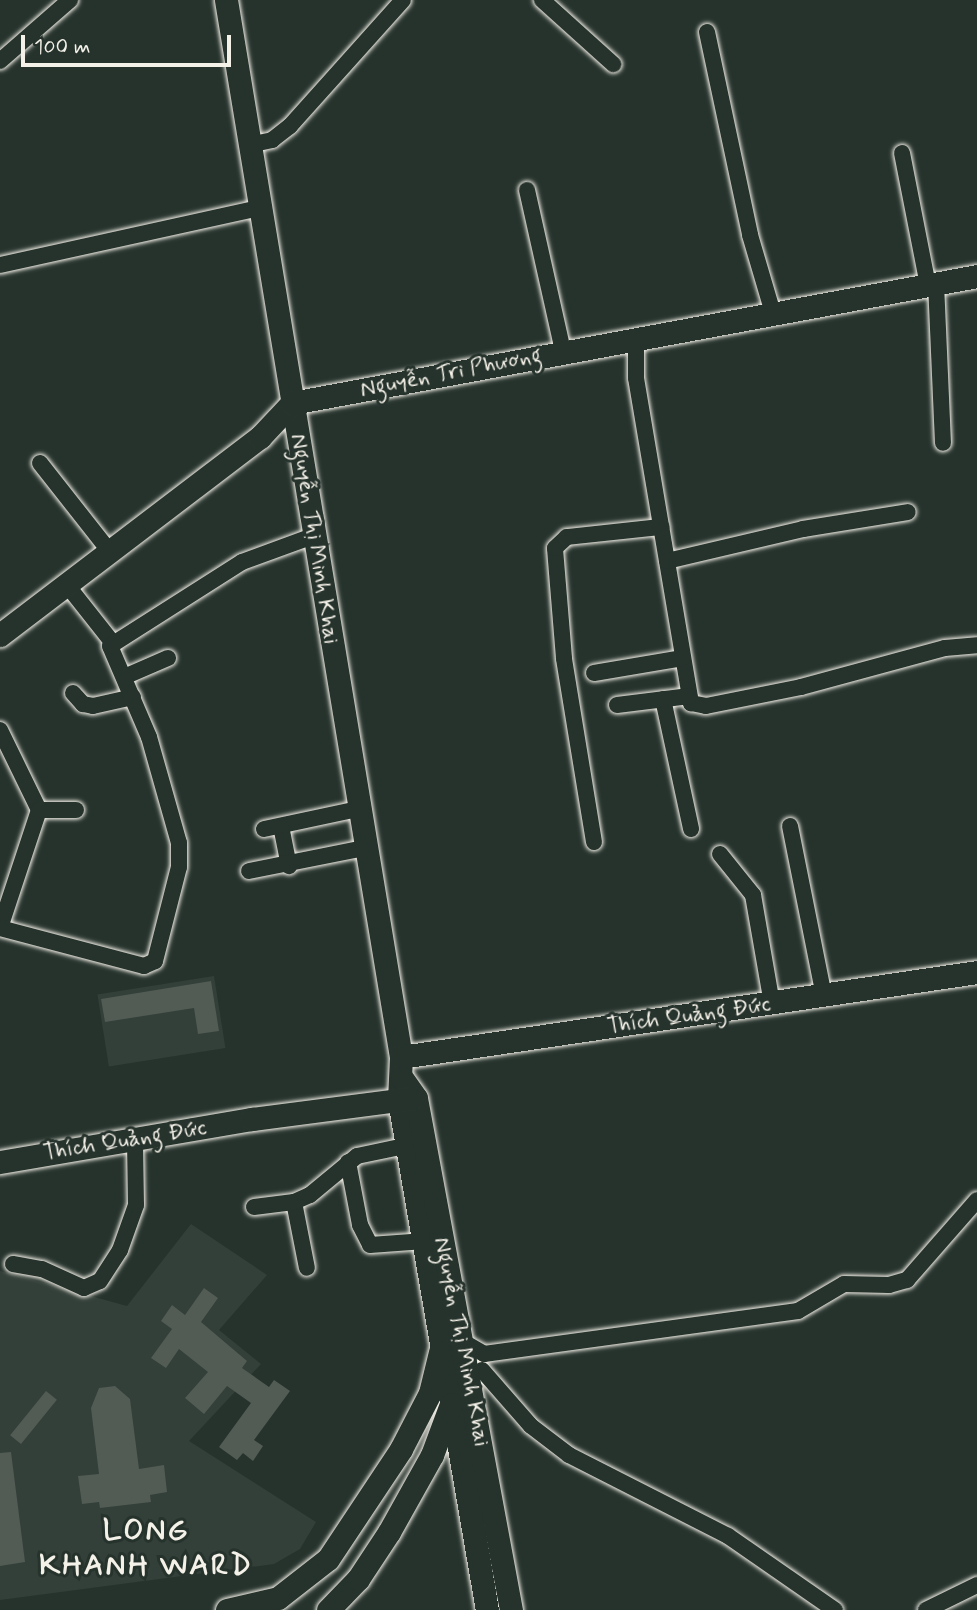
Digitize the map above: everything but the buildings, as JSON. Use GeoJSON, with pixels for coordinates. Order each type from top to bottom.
{"type":"FeatureCollection","features":[{"type":"Feature","properties":{"kind":"street"},"geometry":{"type":"LineString","coordinates":[[0,61],[71,0]]}},
{"type":"Feature","properties":{"kind":"street","name":"Nguyễn Thị Minh Khai"},"geometry":{"type":"LineString","coordinates":[[226,0],[404,1083],[462,1399],[511,1610]]}},
{"type":"Feature","properties":{"kind":"street"},"geometry":{"type":"LineString","coordinates":[[249,145],[272,140],[290,126],[404,0]]}},
{"type":"Feature","properties":{"kind":"street"},"geometry":{"type":"LineString","coordinates":[[542,0],[613,64]]}},
{"type":"Feature","properties":{"kind":"street"},"geometry":{"type":"LineString","coordinates":[[707,32],[750,235],[773,313]]}},
{"type":"Feature","properties":{"kind":"street"},"geometry":{"type":"LineString","coordinates":[[902,153],[932,284],[943,443]]}},
{"type":"Feature","properties":{"kind":"street"},"geometry":{"type":"LineString","coordinates":[[527,190],[564,351]]}},
{"type":"Feature","properties":{"kind":"street"},"geometry":{"type":"LineString","coordinates":[[0,265],[260,208]]}},
{"type":"Feature","properties":{"kind":"street","name":"Nguyễn Tri Phương"},"geometry":{"type":"LineString","coordinates":[[292,403],[977,276]]}},
{"type":"Feature","properties":{"kind":"street"},"geometry":{"type":"LineString","coordinates":[[636,338],[636,378],[683,658],[690,696],[695,706],[801,687],[945,648],[977,645]]}},
{"type":"Feature","properties":{"kind":"street"},"geometry":{"type":"LineString","coordinates":[[0,635],[260,438],[292,403]]}},
{"type":"Feature","properties":{"kind":"street"},"geometry":{"type":"LineString","coordinates":[[40,463],[110,552]]}},
{"type":"Feature","properties":{"kind":"street"},"geometry":{"type":"LineString","coordinates":[[667,561],[783,533],[908,512]]}},
{"type":"Feature","properties":{"kind":"street"},"geometry":{"type":"LineString","coordinates":[[594,842],[564,658],[555,548],[567,537],[661,527]]}},
{"type":"Feature","properties":{"kind":"street"},"geometry":{"type":"LineString","coordinates":[[112,642],[242,562],[313,536]]}},
{"type":"Feature","properties":{"kind":"street"},"geometry":{"type":"LineString","coordinates":[[0,730],[39,810],[0,928],[144,966],[155,961],[179,867],[179,843],[149,737],[112,642],[67,585]]}},
{"type":"Feature","properties":{"kind":"street"},"geometry":{"type":"LineString","coordinates":[[124,677],[168,658]]}},
{"type":"Feature","properties":{"kind":"street"},"geometry":{"type":"LineString","coordinates":[[594,673],[683,658]]}},
{"type":"Feature","properties":{"kind":"street"},"geometry":{"type":"LineString","coordinates":[[73,693],[83,704],[93,706],[133,697]]}},
{"type":"Feature","properties":{"kind":"street"},"geometry":{"type":"LineString","coordinates":[[617,705],[690,696]]}},
{"type":"Feature","properties":{"kind":"street"},"geometry":{"type":"LineString","coordinates":[[663,699],[691,829]]}},
{"type":"Feature","properties":{"kind":"street"},"geometry":{"type":"LineString","coordinates":[[264,829],[358,808]]}},
{"type":"Feature","properties":{"kind":"street"},"geometry":{"type":"LineString","coordinates":[[39,810],[76,810]]}},
{"type":"Feature","properties":{"kind":"street"},"geometry":{"type":"LineString","coordinates":[[281,826],[289,866]]}},
{"type":"Feature","properties":{"kind":"street"},"geometry":{"type":"LineString","coordinates":[[790,826],[824,996]]}},
{"type":"Feature","properties":{"kind":"street"},"geometry":{"type":"LineString","coordinates":[[249,871],[289,866],[364,848]]}},
{"type":"Feature","properties":{"kind":"street"},"geometry":{"type":"LineString","coordinates":[[720,855],[753,895],[772,1004]]}},
{"type":"Feature","properties":{"kind":"street","name":"Thích Quảng Đức"},"geometry":{"type":"LineString","coordinates":[[0,1162],[135,1140],[772,1004],[977,972]]}},
{"type":"Feature","properties":{"kind":"street","name":"Nguyễn Thị Minh Khai"},"geometry":{"type":"LineString","coordinates":[[404,1083],[409,1145],[425,1241],[451,1342]]}},
{"type":"Feature","properties":{"kind":"street"},"geometry":{"type":"LineString","coordinates":[[13,1264],[41,1269],[84,1288],[100,1281],[120,1250],[136,1205],[135,1140]]}},
{"type":"Feature","properties":{"kind":"street"},"geometry":{"type":"LineString","coordinates":[[254,1207],[294,1202],[310,1195],[348,1162],[375,1150],[409,1145]]}},
{"type":"Feature","properties":{"kind":"street"},"geometry":{"type":"LineString","coordinates":[[348,1162],[360,1225],[370,1245],[425,1241]]}},
{"type":"Feature","properties":{"kind":"street"},"geometry":{"type":"LineString","coordinates":[[483,1362],[798,1311],[844,1284],[898,1283],[915,1272],[977,1200]]}},
{"type":"Feature","properties":{"kind":"street"},"geometry":{"type":"LineString","coordinates":[[294,1202],[307,1268]]}},
{"type":"Feature","properties":{"kind":"street"},"geometry":{"type":"LineString","coordinates":[[227,1610],[278,1598],[328,1559],[401,1449],[430,1392],[451,1342],[483,1362],[531,1426],[569,1455],[729,1536],[835,1610]]}},
{"type":"Feature","properties":{"kind":"street"},"geometry":{"type":"LineString","coordinates":[[328,1610],[358,1579],[432,1455],[483,1362]]}},
{"type":"Feature","properties":{"kind":"street","name":"Nguyễn Thị Minh Khai"},"geometry":{"type":"LineString","coordinates":[[462,1399],[464,1471],[487,1610]]}},
{"type":"Feature","properties":{"kind":"street"},"geometry":{"type":"LineString","coordinates":[[432,1455],[447,1454],[464,1471]]}},
{"type":"Feature","properties":{"kind":"street"},"geometry":{"type":"LineString","coordinates":[[926,1610],[977,1585]]}},
{"type":"Feature","properties":{"kind":"shaded area"},"geometry":{"type":"Polygon","coordinates":[[[214,976],[225,1048],[109,1067],[97,994],[214,976]]]}},
{"type":"Feature","properties":{"kind":"shaded area"},"geometry":{"type":"Polygon","coordinates":[[[191,1224],[267,1275],[219,1330],[261,1364],[189,1441],[316,1522],[300,1549],[274,1564],[0,1600],[0,1271],[127,1306],[191,1224]]]}},
{"type":"Feature","properties":{"kind":"district","name":"LONG KHANH WARD"},"geometry":{"type":"Point","coordinates":[146,1548]}}]}
